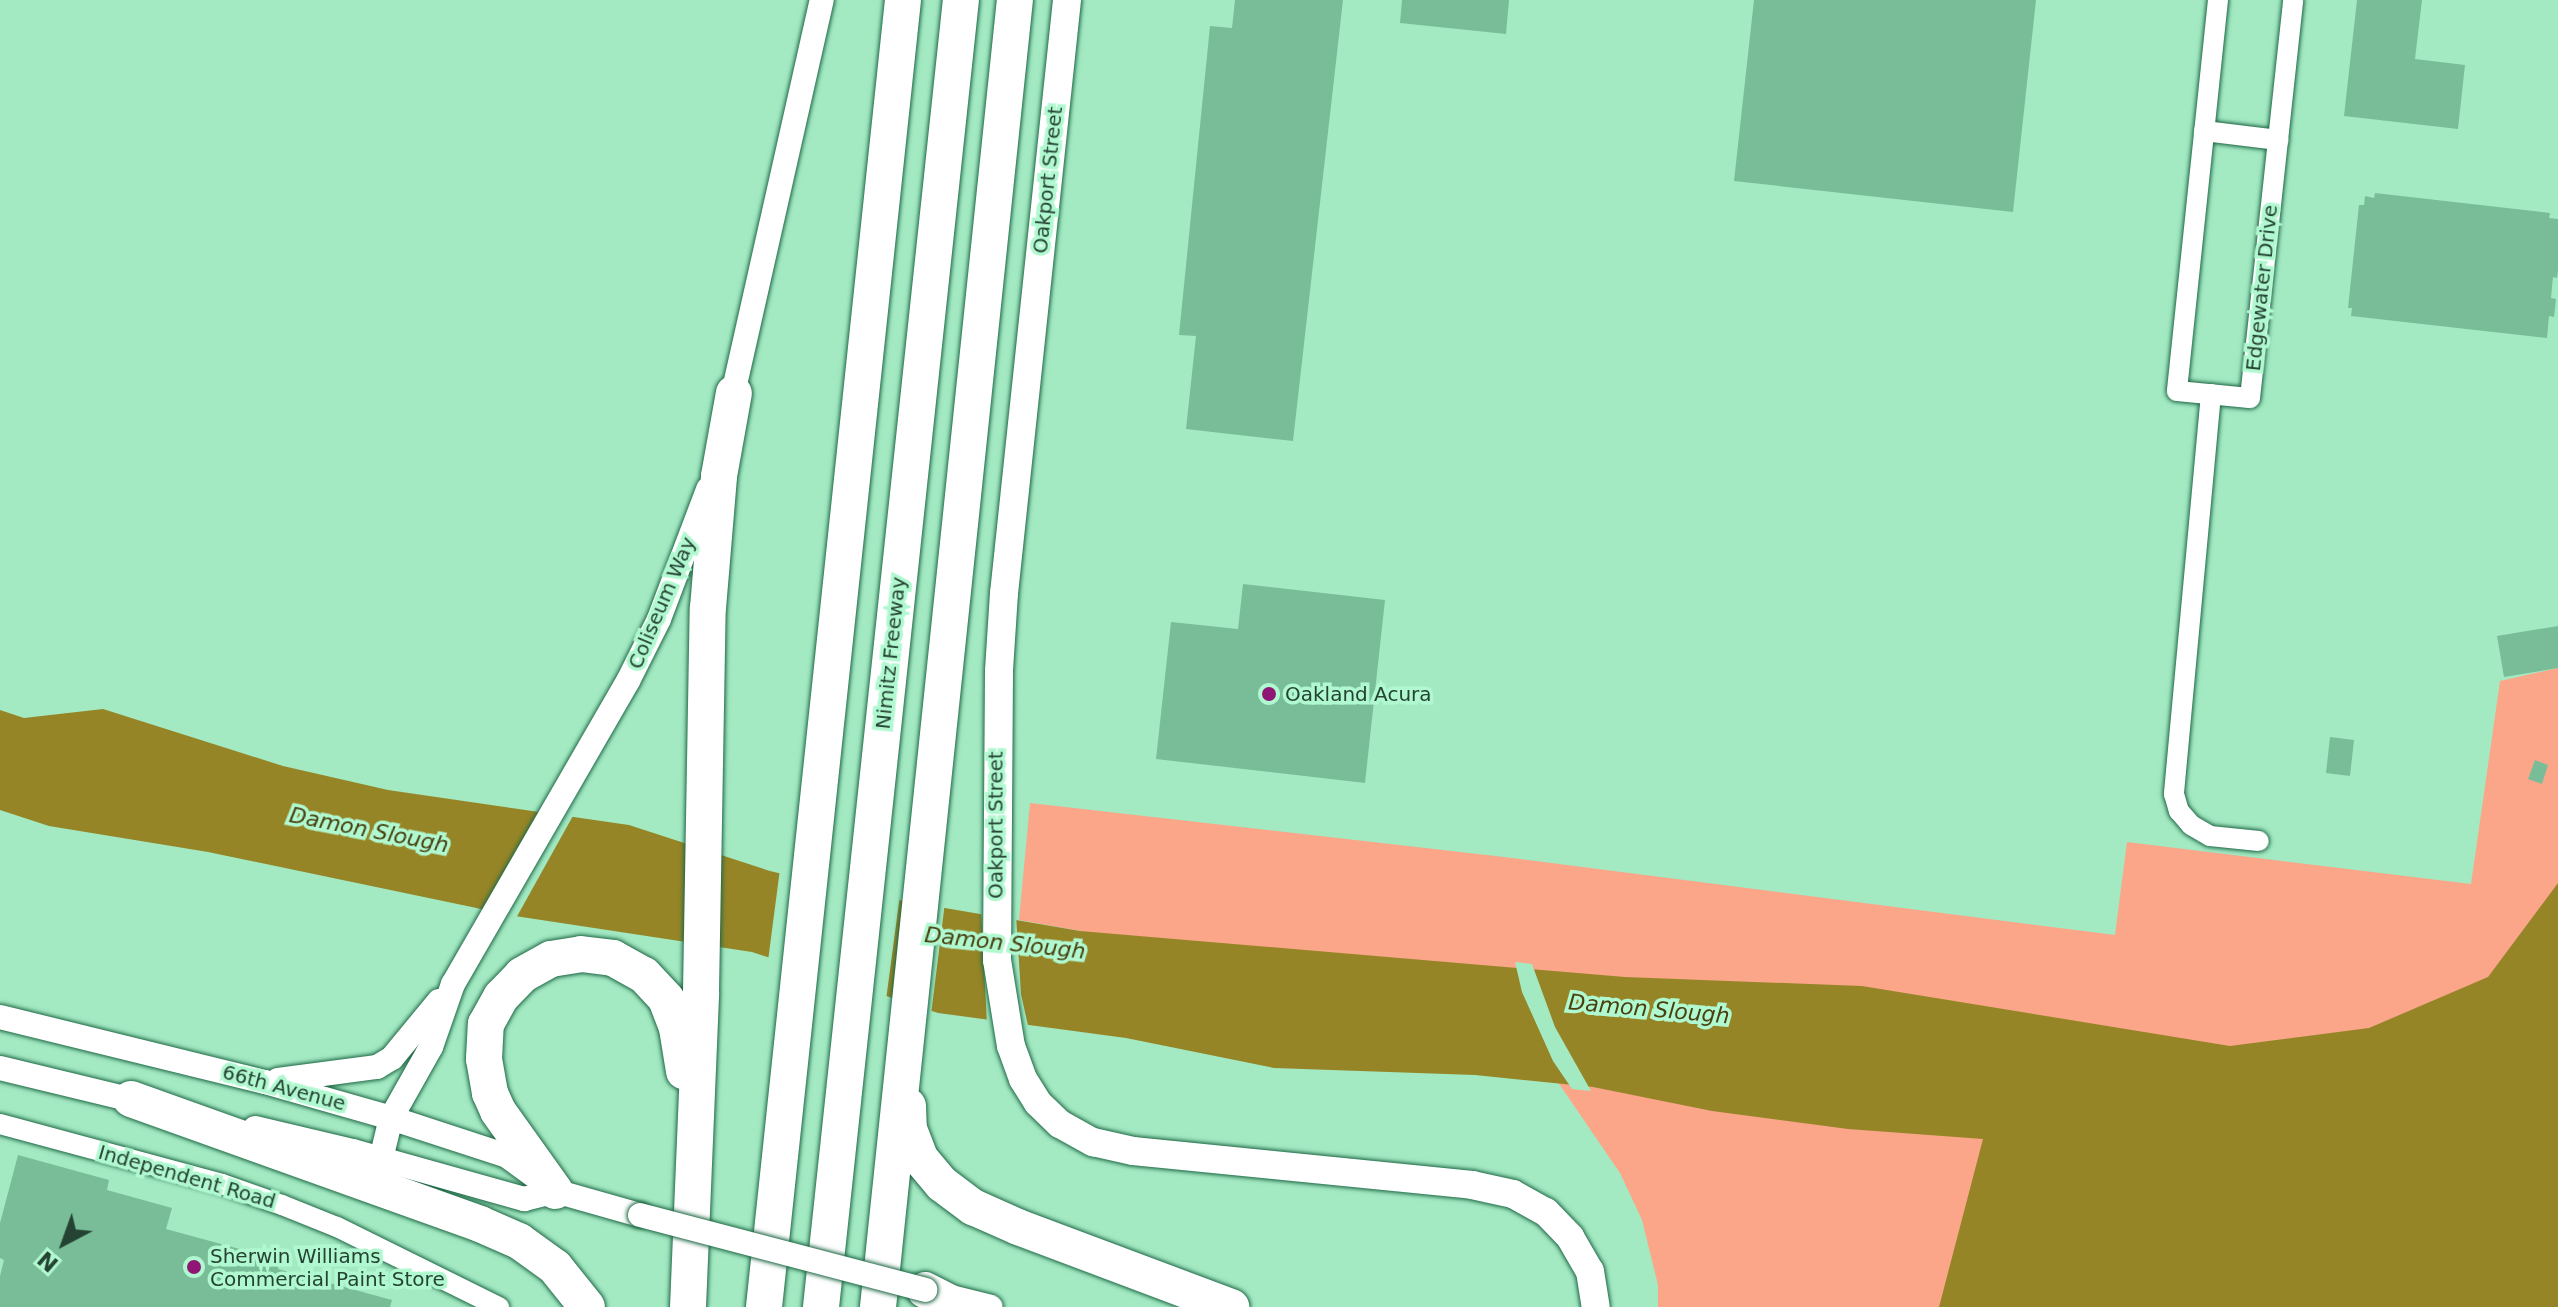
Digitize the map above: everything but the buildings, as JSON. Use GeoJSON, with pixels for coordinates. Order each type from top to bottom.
{"type":"FeatureCollection","features":[{"type":"Feature","properties":{"kind":"highway"},"geometry":{"type":"LineString","coordinates":[[764,1307],[903,0]]}},
{"type":"Feature","properties":{"kind":"highway","name":"Nimitz Freeway"},"geometry":{"type":"LineString","coordinates":[[821,1307],[961,0]]}},
{"type":"Feature","properties":{"kind":"highway"},"geometry":{"type":"LineString","coordinates":[[878,1307],[1015,0]]}},
{"type":"Feature","properties":{"kind":"highway"},"geometry":{"type":"LineString","coordinates":[[688,1307],[696,1154],[713,541],[719,476],[734,393]]}},
{"type":"Feature","properties":{"kind":"highway"},"geometry":{"type":"LineString","coordinates":[[555,1191],[498,1111],[490,1093],[484,1059],[486,1024],[501,997],[522,975],[551,959],[581,954],[613,958],[644,975],[666,999],[677,1028],[696,1154]]}},
{"type":"Feature","properties":{"kind":"highway"},"geometry":{"type":"LineString","coordinates":[[905,1041],[909,1129],[920,1158],[942,1184],[973,1207],[1018,1227],[1231,1307]]}},
{"type":"Feature","properties":{"kind":"highway"},"geometry":{"type":"LineString","coordinates":[[131,1099],[480,1224],[519,1241],[555,1267],[587,1307]]}},
{"type":"Feature","properties":{"kind":"highway"},"geometry":{"type":"LineString","coordinates":[[925,1290],[958,1307]]}},
{"type":"Feature","properties":{"kind":"main road","name":"Oakport Street"},"geometry":{"type":"LineString","coordinates":[[1067,0],[1004,593],[997,742],[995,893],[998,974],[1011,1046],[1023,1079],[1038,1103],[1060,1124],[1093,1142],[1133,1151],[1472,1185],[1513,1194],[1546,1212],[1570,1237],[1590,1271],[1596,1307]]}},
{"type":"Feature","properties":{"kind":"street","name":"Coliseum Way"},"geometry":{"type":"LineString","coordinates":[[381,1159],[391,1118],[431,1047],[453,984],[628,681],[659,619],[706,495],[734,393],[822,0]]}},
{"type":"Feature","properties":{"kind":"street","name":"Edgewater Drive"},"geometry":{"type":"LineString","coordinates":[[2218,0],[2177,391],[2250,398],[2293,0]]}},
{"type":"Feature","properties":{"kind":"street"},"geometry":{"type":"LineString","coordinates":[[2204,131],[2278,140]]}},
{"type":"Feature","properties":{"kind":"street"},"geometry":{"type":"LineString","coordinates":[[2211,394],[2174,794],[2179,811],[2191,825],[2210,836],[2259,841]]}},
{"type":"Feature","properties":{"kind":"street"},"geometry":{"type":"LineString","coordinates":[[265,1082],[377,1067],[392,1058],[453,984]]}},
{"type":"Feature","properties":{"kind":"street","name":"66th Avenue"},"geometry":{"type":"LineString","coordinates":[[0,1017],[265,1082],[391,1118],[507,1156],[555,1191],[991,1307]]}},
{"type":"Feature","properties":{"kind":"street","name":"66th Avenue"},"geometry":{"type":"LineString","coordinates":[[0,1068],[381,1159],[524,1199],[555,1191]]}},
{"type":"Feature","properties":{"kind":"street","name":"Independent Road"},"geometry":{"type":"LineString","coordinates":[[0,1124],[222,1184],[282,1205],[337,1227],[499,1307]]}},
{"type":"Feature","properties":{"kind":"shaded area"},"geometry":{"type":"Polygon","coordinates":[[[2558,668],[2558,1307],[1658,1307],[1658,1285],[1642,1220],[1620,1173],[1540,1056],[1080,931],[1019,920],[1030,803],[1504,857],[2115,935],[2127,842],[2471,884],[2500,681],[2558,668]]]}},
{"type":"Feature","properties":{"kind":"water","name":"Damon Slough"},"geometry":{"type":"Polygon","coordinates":[[[103,709],[283,766],[388,790],[629,825],[770,871],[869,895],[1080,931],[1625,977],[1862,986],[2230,1046],[2369,1028],[2488,977],[2558,883],[2558,1307],[1939,1307],[1983,1139],[1848,1129],[1712,1111],[1593,1087],[1475,1075],[1274,1068],[1126,1038],[938,1013],[752,952],[515,916],[208,852],[49,826],[0,810],[0,710],[24,718],[103,709]]]}},
{"type":"Feature","properties":{"kind":"pier"},"geometry":{"type":"Polygon","coordinates":[[[540,810],[574,814],[515,920],[481,912],[540,810]]]}},
{"type":"Feature","properties":{"kind":"pier"},"geometry":{"type":"Polygon","coordinates":[[[780,869],[900,895],[886,1000],[768,961],[780,869]]]}},
{"type":"Feature","properties":{"kind":"pier"},"geometry":{"type":"Polygon","coordinates":[[[911,897],[945,902],[931,1015],[899,1004],[911,897]]]}},
{"type":"Feature","properties":{"kind":"pier"},"geometry":{"type":"Polygon","coordinates":[[[981,908],[1016,915],[1021,994],[1029,1030],[987,1024],[981,908]]]}},
{"type":"Feature","properties":{"kind":"pier"},"geometry":{"type":"Polygon","coordinates":[[[1515,962],[1532,964],[1555,1027],[1591,1091],[1572,1089],[1553,1061],[1522,992],[1515,962]]]}},
{"type":"Feature","properties":{"kind":"place","name":"Oakland Acura"},"geometry":{"type":"Point","coordinates":[1269,694]}},
{"type":"Feature","properties":{"kind":"place","name":"Sherwin Williams Commercial Paint Store"},"geometry":{"type":"Point","coordinates":[194,1267]}}]}
